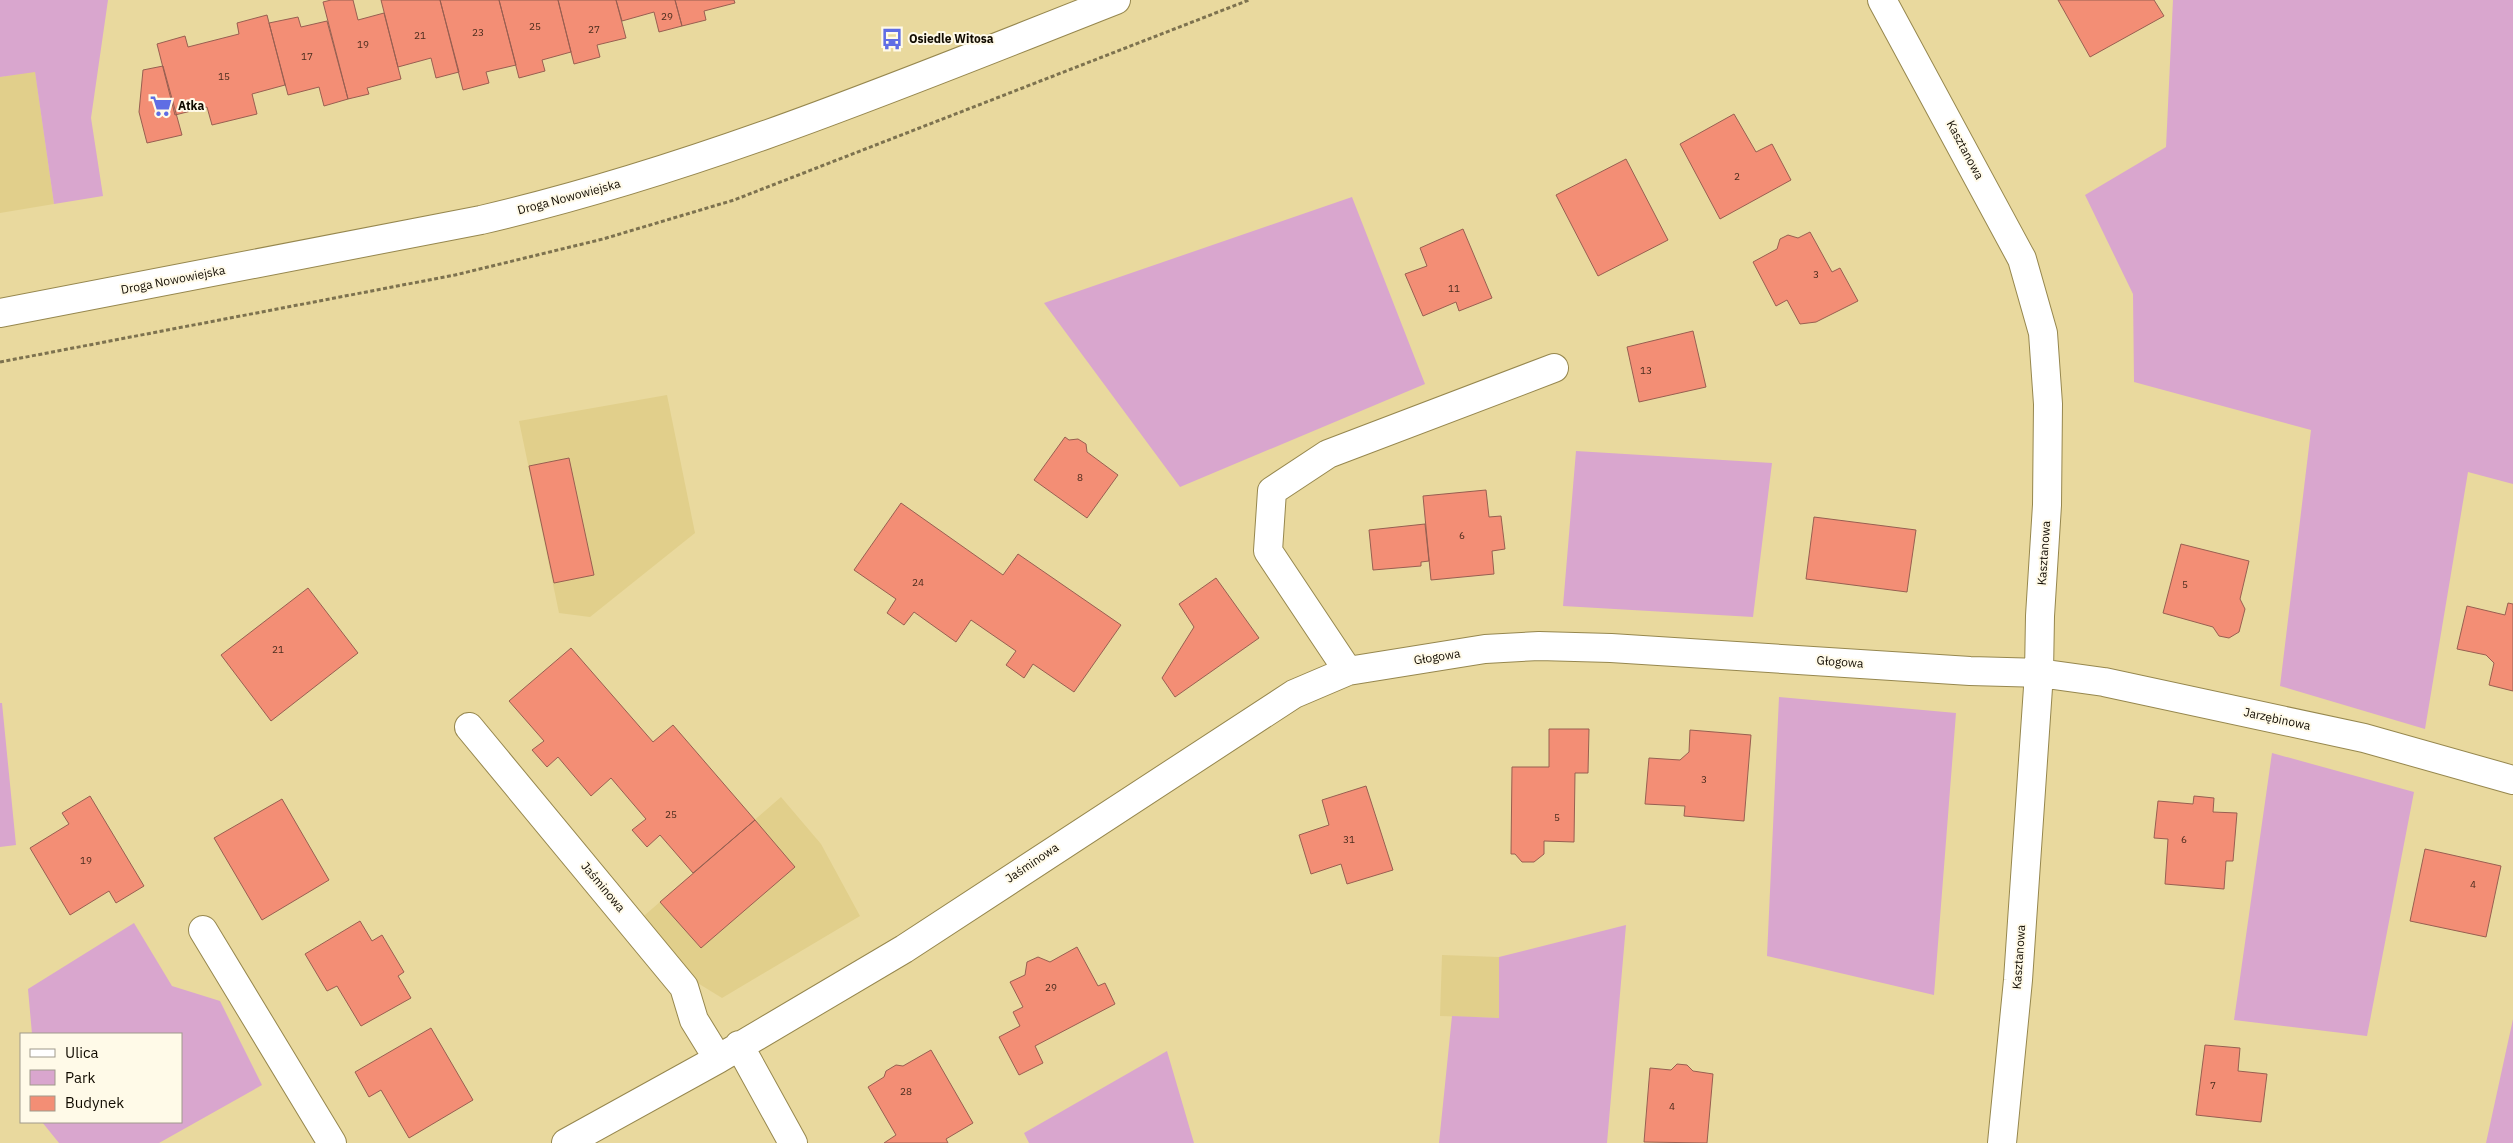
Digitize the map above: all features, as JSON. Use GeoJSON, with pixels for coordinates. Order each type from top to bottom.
{"type":"FeatureCollection","features":[{"type":"Feature","properties":{"kind":"street","name":"Droga Nowowiejska"},"geometry":{"type":"LineString","coordinates":[[0,313],[462,224],[546,205],[644,177],[744,144],[1116,0]]}},
{"type":"Feature","properties":{"kind":"street","name":"Kasztanowa"},"geometry":{"type":"LineString","coordinates":[[1882,0],[2022,259],[2043,333],[2048,404],[2048,505],[2040,616],[2039,673],[2018,980],[2002,1143]]}},
{"type":"Feature","properties":{"kind":"street"},"geometry":{"type":"LineString","coordinates":[[1348,671],[1268,551],[1272,491],[1328,454],[1554,368]]}},
{"type":"Feature","properties":{"kind":"street","name":"Głogowa"},"geometry":{"type":"LineString","coordinates":[[1348,671],[1485,649],[1539,646],[1611,648],[1970,671],[2039,673]]}},
{"type":"Feature","properties":{"kind":"street","name":"Jaśminowa"},"geometry":{"type":"LineString","coordinates":[[566,1143],[729,1052],[904,949],[1294,694],[1348,671]]}},
{"type":"Feature","properties":{"kind":"street","name":"Jarzębinowa"},"geometry":{"type":"LineString","coordinates":[[2039,673],[2104,682],[2364,738],[2513,780]]}},
{"type":"Feature","properties":{"kind":"street","name":"Jaśminowa"},"geometry":{"type":"LineString","coordinates":[[469,727],[684,986],[694,1020],[729,1052]]}},
{"type":"Feature","properties":{"kind":"street"},"geometry":{"type":"LineString","coordinates":[[203,930],[332,1143]]}},
{"type":"Feature","properties":{"kind":"street"},"geometry":{"type":"LineString","coordinates":[[729,1052],[793,1143]]}},
{"type":"Feature","properties":{"kind":"shaded area"},"geometry":{"type":"Polygon","coordinates":[[[35,71],[54,204],[0,213],[0,77],[35,71]]]}},
{"type":"Feature","properties":{"kind":"shaded area"},"geometry":{"type":"Polygon","coordinates":[[[667,395],[695,533],[590,617],[559,613],[519,421],[667,395]]]}},
{"type":"Feature","properties":{"kind":"shaded area"},"geometry":{"type":"Polygon","coordinates":[[[781,797],[821,844],[860,916],[722,998],[670,966],[638,921],[781,797]]]}},
{"type":"Feature","properties":{"kind":"shaded area"},"geometry":{"type":"Polygon","coordinates":[[[1442,955],[1499,957],[1499,1018],[1440,1016],[1442,955]]]}},
{"type":"Feature","properties":{"kind":"green space"},"geometry":{"type":"Polygon","coordinates":[[[0,0],[108,0],[91,118],[103,196],[54,204],[35,72],[0,77],[0,0]]]}},
{"type":"Feature","properties":{"kind":"green space"},"geometry":{"type":"Polygon","coordinates":[[[2173,0],[2513,0],[2513,484],[2468,472],[2425,729],[2280,686],[2311,430],[2134,382],[2133,294],[2085,195],[2166,147],[2173,0]]]}},
{"type":"Feature","properties":{"kind":"green space"},"geometry":{"type":"Polygon","coordinates":[[[1352,197],[1425,384],[1180,487],[1044,303],[1352,197]]]}},
{"type":"Feature","properties":{"kind":"green space"},"geometry":{"type":"Polygon","coordinates":[[[1576,451],[1772,463],[1753,617],[1563,606],[1576,451]]]}},
{"type":"Feature","properties":{"kind":"green space"},"geometry":{"type":"Polygon","coordinates":[[[1779,697],[1956,713],[1934,995],[1767,956],[1779,697]]]}},
{"type":"Feature","properties":{"kind":"green space"},"geometry":{"type":"Polygon","coordinates":[[[0,703],[2,703],[16,845],[0,847],[0,703]]]}},
{"type":"Feature","properties":{"kind":"green space"},"geometry":{"type":"Polygon","coordinates":[[[2272,753],[2414,792],[2367,1036],[2234,1020],[2272,753]]]}},
{"type":"Feature","properties":{"kind":"green space"},"geometry":{"type":"Polygon","coordinates":[[[134,923],[172,986],[220,1001],[262,1085],[159,1143],[59,1143],[43,1123],[182,1123],[182,1033],[32,1033],[28,989],[134,923]]]}},
{"type":"Feature","properties":{"kind":"green space"},"geometry":{"type":"Polygon","coordinates":[[[1626,925],[1607,1143],[1439,1143],[1452,1016],[1499,1018],[1499,957],[1626,925]]]}},
{"type":"Feature","properties":{"kind":"green space"},"geometry":{"type":"Polygon","coordinates":[[[2513,1019],[2513,1143],[2486,1143],[2513,1019]]]}},
{"type":"Feature","properties":{"kind":"green space"},"geometry":{"type":"Polygon","coordinates":[[[1167,1051],[1194,1143],[1029,1143],[1024,1133],[1167,1051]]]}},
{"type":"Feature","properties":{"kind":"building"},"geometry":{"type":"Polygon","coordinates":[[[353,0],[358,20],[384,13],[401,79],[367,88],[369,94],[348,99],[323,2],[353,0]]]}},
{"type":"Feature","properties":{"kind":"building"},"geometry":{"type":"Polygon","coordinates":[[[381,0],[440,0],[459,72],[436,78],[431,58],[398,67],[381,0]]]}},
{"type":"Feature","properties":{"kind":"building"},"geometry":{"type":"Polygon","coordinates":[[[440,0],[499,0],[516,65],[486,72],[489,83],[463,90],[440,0]]]}},
{"type":"Feature","properties":{"kind":"building"},"geometry":{"type":"Polygon","coordinates":[[[499,0],[558,0],[571,52],[542,60],[545,71],[519,78],[499,0]]]}},
{"type":"Feature","properties":{"kind":"building"},"geometry":{"type":"Polygon","coordinates":[[[558,0],[616,0],[626,38],[597,45],[600,57],[574,64],[558,0]]]}},
{"type":"Feature","properties":{"kind":"building"},"geometry":{"type":"Polygon","coordinates":[[[616,0],[675,0],[682,26],[659,32],[654,12],[622,21],[616,0]]]}},
{"type":"Feature","properties":{"kind":"building"},"geometry":{"type":"Polygon","coordinates":[[[675,0],[734,0],[735,3],[704,11],[706,20],[682,26],[675,0]]]}},
{"type":"Feature","properties":{"kind":"building"},"geometry":{"type":"Polygon","coordinates":[[[2058,0],[2154,0],[2164,16],[2090,57],[2058,0]]]}},
{"type":"Feature","properties":{"kind":"building"},"geometry":{"type":"Polygon","coordinates":[[[267,15],[285,85],[252,94],[257,114],[212,125],[207,107],[175,115],[157,44],[185,36],[188,47],[239,34],[237,23],[267,15]]]}},
{"type":"Feature","properties":{"kind":"building"},"geometry":{"type":"Polygon","coordinates":[[[298,17],[301,27],[327,21],[348,99],[324,106],[319,87],[288,95],[269,23],[298,17]]]}},
{"type":"Feature","properties":{"kind":"building"},"geometry":{"type":"Polygon","coordinates":[[[163,66],[182,135],[147,143],[139,112],[143,70],[163,66]]]}},
{"type":"Feature","properties":{"kind":"building"},"geometry":{"type":"Polygon","coordinates":[[[1734,114],[1756,152],[1772,144],[1791,180],[1720,219],[1680,144],[1734,114]]]}},
{"type":"Feature","properties":{"kind":"building"},"geometry":{"type":"Polygon","coordinates":[[[1626,159],[1668,240],[1598,276],[1556,195],[1626,159]]]}},
{"type":"Feature","properties":{"kind":"building"},"geometry":{"type":"Polygon","coordinates":[[[1463,229],[1492,298],[1459,311],[1456,302],[1423,316],[1405,274],[1427,266],[1420,248],[1463,229]]]}},
{"type":"Feature","properties":{"kind":"building"},"geometry":{"type":"Polygon","coordinates":[[[1810,232],[1832,272],[1840,268],[1858,301],[1816,322],[1800,324],[1787,300],[1776,306],[1753,262],[1777,249],[1780,239],[1788,235],[1798,238],[1810,232]]]}},
{"type":"Feature","properties":{"kind":"building"},"geometry":{"type":"Polygon","coordinates":[[[1693,331],[1706,387],[1639,402],[1627,347],[1693,331]]]}},
{"type":"Feature","properties":{"kind":"building"},"geometry":{"type":"Polygon","coordinates":[[[1065,437],[1069,440],[1078,439],[1086,444],[1087,452],[1118,475],[1087,518],[1034,480],[1065,437]]]}},
{"type":"Feature","properties":{"kind":"building"},"geometry":{"type":"Polygon","coordinates":[[[569,458],[594,575],[554,583],[529,466],[569,458]]]}},
{"type":"Feature","properties":{"kind":"building"},"geometry":{"type":"Polygon","coordinates":[[[1486,490],[1489,517],[1501,516],[1505,549],[1492,551],[1494,574],[1431,580],[1423,496],[1486,490]]]}},
{"type":"Feature","properties":{"kind":"building"},"geometry":{"type":"Polygon","coordinates":[[[901,503],[1003,575],[1018,554],[1121,625],[1074,692],[1033,664],[1024,678],[1006,665],[1016,651],[971,620],[956,642],[914,612],[904,625],[887,613],[896,599],[854,570],[901,503]]]}},
{"type":"Feature","properties":{"kind":"building"},"geometry":{"type":"Polygon","coordinates":[[[1814,517],[1916,530],[1907,592],[1806,579],[1814,517]]]}},
{"type":"Feature","properties":{"kind":"building"},"geometry":{"type":"Polygon","coordinates":[[[1425,524],[1429,561],[1421,562],[1421,566],[1373,570],[1369,530],[1425,524]]]}},
{"type":"Feature","properties":{"kind":"building"},"geometry":{"type":"Polygon","coordinates":[[[2181,544],[2249,561],[2240,599],[2245,609],[2239,632],[2229,638],[2219,636],[2213,627],[2163,613],[2181,544]]]}},
{"type":"Feature","properties":{"kind":"building"},"geometry":{"type":"Polygon","coordinates":[[[1216,578],[1259,638],[1175,697],[1162,678],[1194,627],[1179,604],[1216,578]]]}},
{"type":"Feature","properties":{"kind":"building"},"geometry":{"type":"Polygon","coordinates":[[[308,588],[358,653],[271,721],[221,655],[308,588]]]}},
{"type":"Feature","properties":{"kind":"building"},"geometry":{"type":"Polygon","coordinates":[[[2508,603],[2513,604],[2513,691],[2489,685],[2494,663],[2486,655],[2457,649],[2467,606],[2505,615],[2508,603]]]}},
{"type":"Feature","properties":{"kind":"building"},"geometry":{"type":"Polygon","coordinates":[[[571,648],[653,742],[673,725],[755,820],[693,873],[660,835],[647,847],[632,830],[646,819],[611,778],[591,796],[558,757],[547,767],[532,750],[544,741],[509,701],[571,648]]]}},
{"type":"Feature","properties":{"kind":"building"},"geometry":{"type":"Polygon","coordinates":[[[1549,729],[1589,729],[1588,773],[1575,773],[1574,842],[1544,841],[1544,854],[1534,862],[1522,862],[1515,854],[1511,854],[1512,767],[1549,767],[1549,729]]]}},
{"type":"Feature","properties":{"kind":"building"},"geometry":{"type":"Polygon","coordinates":[[[1690,730],[1751,735],[1744,821],[1684,816],[1685,806],[1645,804],[1649,758],[1680,760],[1689,752],[1690,730]]]}},
{"type":"Feature","properties":{"kind":"building"},"geometry":{"type":"Polygon","coordinates":[[[1366,786],[1393,870],[1347,884],[1341,864],[1311,874],[1299,835],[1329,825],[1322,800],[1366,786]]]}},
{"type":"Feature","properties":{"kind":"building"},"geometry":{"type":"Polygon","coordinates":[[[90,796],[144,886],[116,903],[109,891],[70,915],[30,848],[69,824],[62,813],[90,796]]]}},
{"type":"Feature","properties":{"kind":"building"},"geometry":{"type":"Polygon","coordinates":[[[2194,796],[2214,798],[2213,812],[2237,813],[2233,861],[2226,861],[2224,889],[2165,884],[2168,839],[2154,838],[2158,801],[2193,804],[2194,796]]]}},
{"type":"Feature","properties":{"kind":"building"},"geometry":{"type":"Polygon","coordinates":[[[282,799],[329,880],[262,920],[214,838],[282,799]]]}},
{"type":"Feature","properties":{"kind":"building"},"geometry":{"type":"Polygon","coordinates":[[[755,820],[795,867],[701,948],[660,902],[755,820]]]}},
{"type":"Feature","properties":{"kind":"building"},"geometry":{"type":"Polygon","coordinates":[[[2425,849],[2501,866],[2486,937],[2410,921],[2425,849]]]}},
{"type":"Feature","properties":{"kind":"building"},"geometry":{"type":"Polygon","coordinates":[[[360,921],[372,941],[382,935],[404,972],[398,976],[411,998],[361,1026],[337,986],[327,991],[305,954],[360,921]]]}},
{"type":"Feature","properties":{"kind":"building"},"geometry":{"type":"Polygon","coordinates":[[[1077,947],[1098,986],[1105,983],[1115,1004],[1035,1046],[1043,1063],[1019,1075],[999,1037],[1020,1026],[1013,1012],[1023,1007],[1010,982],[1025,975],[1027,962],[1038,957],[1050,962],[1077,947]]]}},
{"type":"Feature","properties":{"kind":"building"},"geometry":{"type":"Polygon","coordinates":[[[431,1028],[473,1100],[409,1138],[381,1090],[369,1097],[355,1072],[431,1028]]]}},
{"type":"Feature","properties":{"kind":"building"},"geometry":{"type":"Polygon","coordinates":[[[2205,1045],[2240,1048],[2238,1071],[2267,1074],[2261,1122],[2196,1115],[2205,1045]]]}},
{"type":"Feature","properties":{"kind":"building"},"geometry":{"type":"Polygon","coordinates":[[[931,1050],[973,1123],[946,1139],[948,1143],[884,1143],[896,1135],[868,1087],[884,1077],[886,1071],[896,1065],[903,1066],[931,1050]]]}},
{"type":"Feature","properties":{"kind":"building"},"geometry":{"type":"Polygon","coordinates":[[[1677,1064],[1687,1065],[1693,1071],[1713,1074],[1707,1143],[1644,1142],[1650,1068],[1671,1070],[1677,1064]]]}},
{"type":"Feature","properties":{"kind":"place","name":"Osiedle Witosa"},"geometry":{"type":"Point","coordinates":[892,39]}},
{"type":"Feature","properties":{"kind":"place","name":"Atka"},"geometry":{"type":"Point","coordinates":[161,106]}}]}
